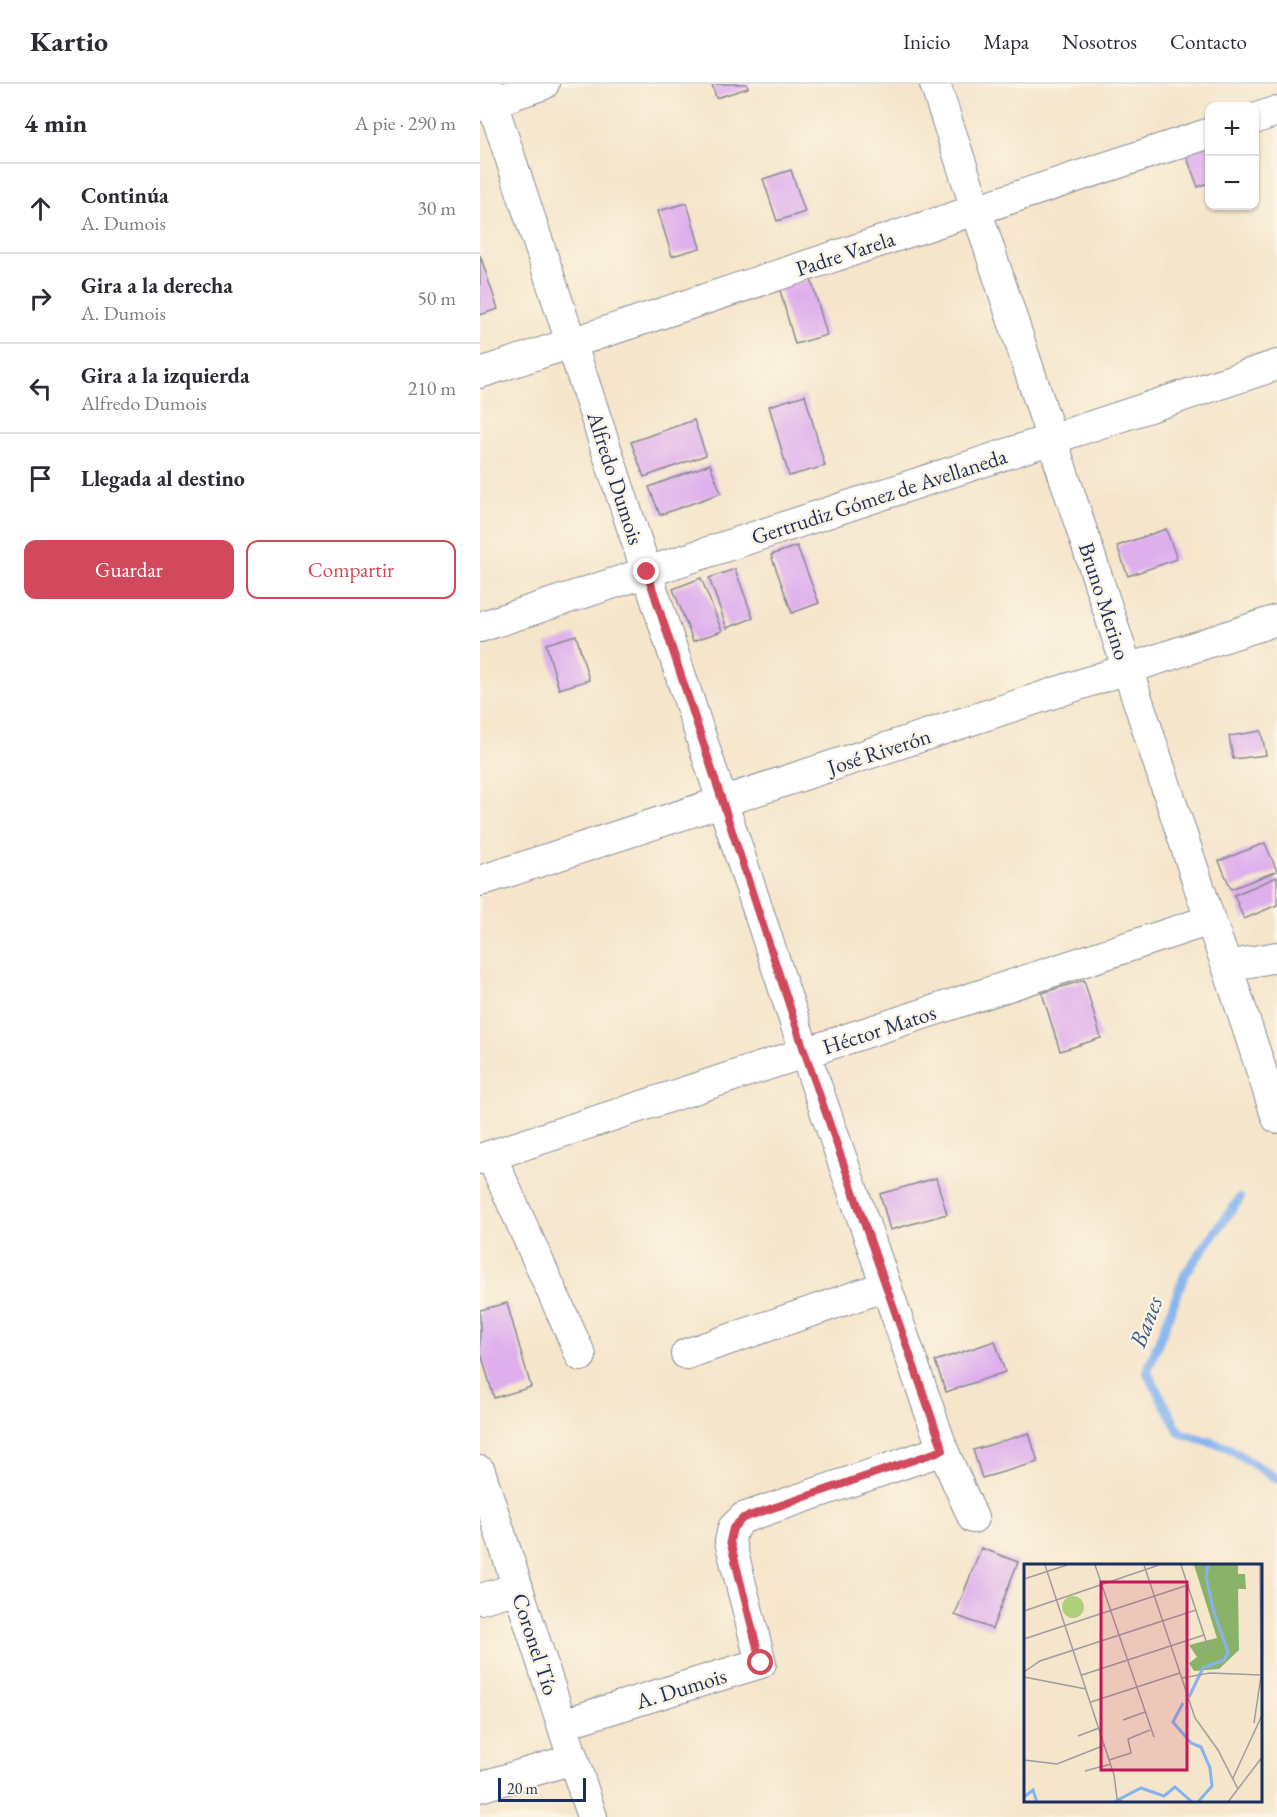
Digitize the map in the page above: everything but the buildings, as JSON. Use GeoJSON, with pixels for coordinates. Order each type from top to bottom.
{"type":"FeatureCollection","features":[{"type":"Feature","properties":{"kind":"street"},"geometry":{"type":"LineString","coordinates":[[486,97],[544,84]]}},
{"type":"Feature","properties":{"kind":"street","name":"Bruno Merino"},"geometry":{"type":"LineString","coordinates":[[934,84],[1277,1118]]}},
{"type":"Feature","properties":{"kind":"street","name":"Alfredo Dumois"},"geometry":{"type":"LineString","coordinates":[[486,97],[571,343],[805,1053],[943,1450],[973,1518]]}},
{"type":"Feature","properties":{"kind":"street"},"geometry":{"type":"LineString","coordinates":[[1259,117],[1277,111]]}},
{"type":"Feature","properties":{"kind":"street","name":"Padre Varela"},"geometry":{"type":"LineString","coordinates":[[480,373],[1205,134]]}},
{"type":"Feature","properties":{"kind":"street","name":"Gertrudiz Gómez de Avellaneda"},"geometry":{"type":"LineString","coordinates":[[480,627],[1277,365]]}},
{"type":"Feature","properties":{"kind":"street","name":"José Riverón"},"geometry":{"type":"LineString","coordinates":[[480,882],[1277,620]]}},
{"type":"Feature","properties":{"kind":"street","name":"Héctor Matos"},"geometry":{"type":"LineString","coordinates":[[486,1158],[1210,920]]}},
{"type":"Feature","properties":{"kind":"street"},"geometry":{"type":"LineString","coordinates":[[1227,966],[1277,957]]}},
{"type":"Feature","properties":{"kind":"street"},"geometry":{"type":"LineString","coordinates":[[486,1158],[581,1356]]}},
{"type":"Feature","properties":{"kind":"street"},"geometry":{"type":"LineString","coordinates":[[686,1354],[886,1286]]}},
{"type":"Feature","properties":{"kind":"street","name":"A. Dumois"},"geometry":{"type":"LineString","coordinates":[[562,1724],[761,1663],[730,1541],[733,1528],[743,1518],[943,1450]]}},
{"type":"Feature","properties":{"kind":"street","name":"Coronel Tío"},"geometry":{"type":"LineString","coordinates":[[480,1471],[592,1817]]}},
{"type":"Feature","properties":{"kind":"street"},"geometry":{"type":"LineString","coordinates":[[480,1599],[518,1588]]}},
{"type":"Feature","properties":{"kind":"street"},"geometry":{"type":"LineString","coordinates":[[480,1787],[573,1759]]}},
{"type":"Feature","properties":{"kind":"waterway","name":"Banes"},"geometry":{"type":"LineString","coordinates":[[1240,1198],[1185,1274],[1147,1372],[1180,1433],[1227,1447],[1277,1479]]}},
{"type":"Feature","properties":{"kind":"route"},"geometry":{"type":"LineString","coordinates":[[647,572],[805,1053],[943,1450],[743,1518],[733,1528],[730,1541],[761,1663]]}}]}
